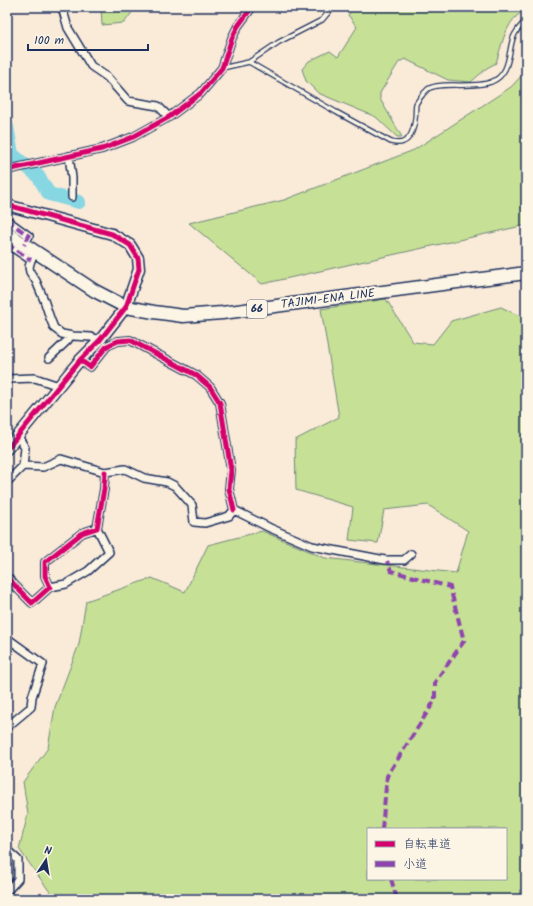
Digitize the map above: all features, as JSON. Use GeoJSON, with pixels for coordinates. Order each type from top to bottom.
{"type":"FeatureCollection","features":[{"type":"Feature","properties":{"kind":"main road","name":"TAJIMI-ENA LINE"},"geometry":{"type":"LineString","coordinates":[[7,234],[24,245],[34,257],[126,307],[183,316],[222,313],[526,273]]}},
{"type":"Feature","properties":{"kind":"street"},"geometry":{"type":"LineString","coordinates":[[62,7],[68,28],[91,66],[107,78],[128,101],[158,106],[169,117]]}},
{"type":"Feature","properties":{"kind":"street"},"geometry":{"type":"LineString","coordinates":[[7,170],[102,149],[133,137],[169,117],[201,93],[222,68],[232,38],[238,26],[252,7]]}},
{"type":"Feature","properties":{"kind":"street"},"geometry":{"type":"LineString","coordinates":[[69,156],[72,178],[72,198]]}},
{"type":"Feature","properties":{"kind":"street"},"geometry":{"type":"LineString","coordinates":[[7,205],[112,234],[130,245],[138,258],[139,269],[126,307],[100,340],[80,360],[7,449]]}},
{"type":"Feature","properties":{"kind":"street"},"geometry":{"type":"LineString","coordinates":[[7,220],[29,236],[24,245]]}},
{"type":"Feature","properties":{"kind":"street"},"geometry":{"type":"LineString","coordinates":[[7,244],[34,257],[29,266],[30,272],[39,287],[54,328],[62,334],[91,337],[100,340]]}},
{"type":"Feature","properties":{"kind":"street"},"geometry":{"type":"LineString","coordinates":[[49,358],[68,340],[70,336]]}},
{"type":"Feature","properties":{"kind":"street"},"geometry":{"type":"LineString","coordinates":[[80,360],[90,367],[107,346],[118,341],[130,340],[196,375],[210,387],[220,403],[231,470],[229,489],[234,510]]}},
{"type":"Feature","properties":{"kind":"street"},"geometry":{"type":"LineString","coordinates":[[7,379],[35,378],[59,386]]}},
{"type":"Feature","properties":{"kind":"street"},"geometry":{"type":"LineString","coordinates":[[7,482],[22,466],[25,448],[18,436]]}},
{"type":"Feature","properties":{"kind":"street"},"geometry":{"type":"LineString","coordinates":[[22,466],[43,466],[61,459],[105,472],[125,469],[144,478],[168,482],[176,486],[192,505],[194,522],[205,523],[229,516],[234,510]]}},
{"type":"Feature","properties":{"kind":"street"},"geometry":{"type":"LineString","coordinates":[[7,576],[32,603],[50,587],[66,584],[88,571],[109,552],[97,528],[104,488],[105,472]]}},
{"type":"Feature","properties":{"kind":"street"},"geometry":{"type":"LineString","coordinates":[[234,510],[270,528],[312,546],[386,560],[404,560],[411,554]]}},
{"type":"Feature","properties":{"kind":"street"},"geometry":{"type":"LineString","coordinates":[[50,587],[45,576],[45,562],[82,533],[97,528]]}},
{"type":"Feature","properties":{"kind":"street"},"geometry":{"type":"LineString","coordinates":[[7,638],[43,664],[32,697],[31,707],[7,727]]}},
{"type":"Feature","properties":{"kind":"street"},"geometry":{"type":"LineString","coordinates":[[7,850],[18,860],[18,879],[7,891]]}},
{"type":"Feature","properties":{"kind":"lane"},"geometry":{"type":"LineString","coordinates":[[222,68],[249,62],[279,42],[322,20],[333,7]]}},
{"type":"Feature","properties":{"kind":"lane"},"geometry":{"type":"LineString","coordinates":[[249,62],[370,131],[398,144],[408,138],[412,131],[417,103],[428,89],[444,86],[470,86],[490,82],[501,76],[507,63],[514,38],[518,30],[526,21]]}},
{"type":"Feature","properties":{"kind":"green space"},"geometry":{"type":"Polygon","coordinates":[[[101,7],[136,7],[124,23],[102,25],[101,7]]]}},
{"type":"Feature","properties":{"kind":"green space"},"geometry":{"type":"Polygon","coordinates":[[[363,7],[526,7],[526,10],[518,15],[510,25],[504,37],[496,63],[487,68],[471,82],[448,80],[405,59],[399,62],[380,93],[380,99],[402,137],[397,137],[376,117],[318,93],[306,81],[302,69],[309,61],[330,51],[338,57],[357,27],[348,15],[354,9],[363,7]]]}},
{"type":"Feature","properties":{"kind":"green space"},"geometry":{"type":"Polygon","coordinates":[[[526,71],[526,225],[262,284],[189,223],[284,200],[414,150],[511,87],[526,71]]]}},
{"type":"Feature","properties":{"kind":"green space"},"geometry":{"type":"Polygon","coordinates":[[[386,299],[413,342],[433,344],[451,321],[501,307],[526,319],[526,337],[524,345],[526,359],[526,899],[55,899],[19,849],[28,814],[23,782],[48,748],[55,707],[79,644],[86,601],[152,578],[185,592],[208,545],[262,531],[325,558],[456,573],[468,531],[428,505],[384,510],[378,543],[349,540],[353,507],[296,490],[295,440],[339,417],[321,309],[386,299]]]}},
{"type":"Feature","properties":{"kind":"waterway"},"geometry":{"type":"LineString","coordinates":[[7,127],[12,154],[38,176],[49,194],[79,202]]}},
{"type":"Feature","properties":{"kind":"marked path"},"geometry":{"type":"LineString","coordinates":[[7,220],[29,236],[24,245]]}},
{"type":"Feature","properties":{"kind":"marked path"},"geometry":{"type":"LineString","coordinates":[[7,244],[31,260]]}},
{"type":"Feature","properties":{"kind":"marked path"},"geometry":{"type":"LineString","coordinates":[[382,828],[387,776],[435,700],[435,682],[464,641],[450,587],[391,571],[387,561]]}},
{"type":"Feature","properties":{"kind":"marked path"},"geometry":{"type":"LineString","coordinates":[[391,880],[397,899]]}},
{"type":"Feature","properties":{"kind":"cycle path"},"geometry":{"type":"LineString","coordinates":[[7,170],[102,149],[133,137],[169,117],[201,93],[222,68],[232,38],[238,26],[252,7]]}},
{"type":"Feature","properties":{"kind":"cycle path"},"geometry":{"type":"LineString","coordinates":[[7,205],[112,234],[130,245],[138,258],[139,269],[126,307],[100,340],[80,360],[7,449]]}},
{"type":"Feature","properties":{"kind":"cycle path"},"geometry":{"type":"LineString","coordinates":[[80,360],[90,367],[107,346],[118,341],[130,340],[196,375],[210,387],[220,403],[231,470],[229,489],[234,510]]}},
{"type":"Feature","properties":{"kind":"cycle path"},"geometry":{"type":"LineString","coordinates":[[7,577],[32,603],[50,587],[45,576],[45,562],[82,533],[97,528],[104,489],[105,472]]}}]}
